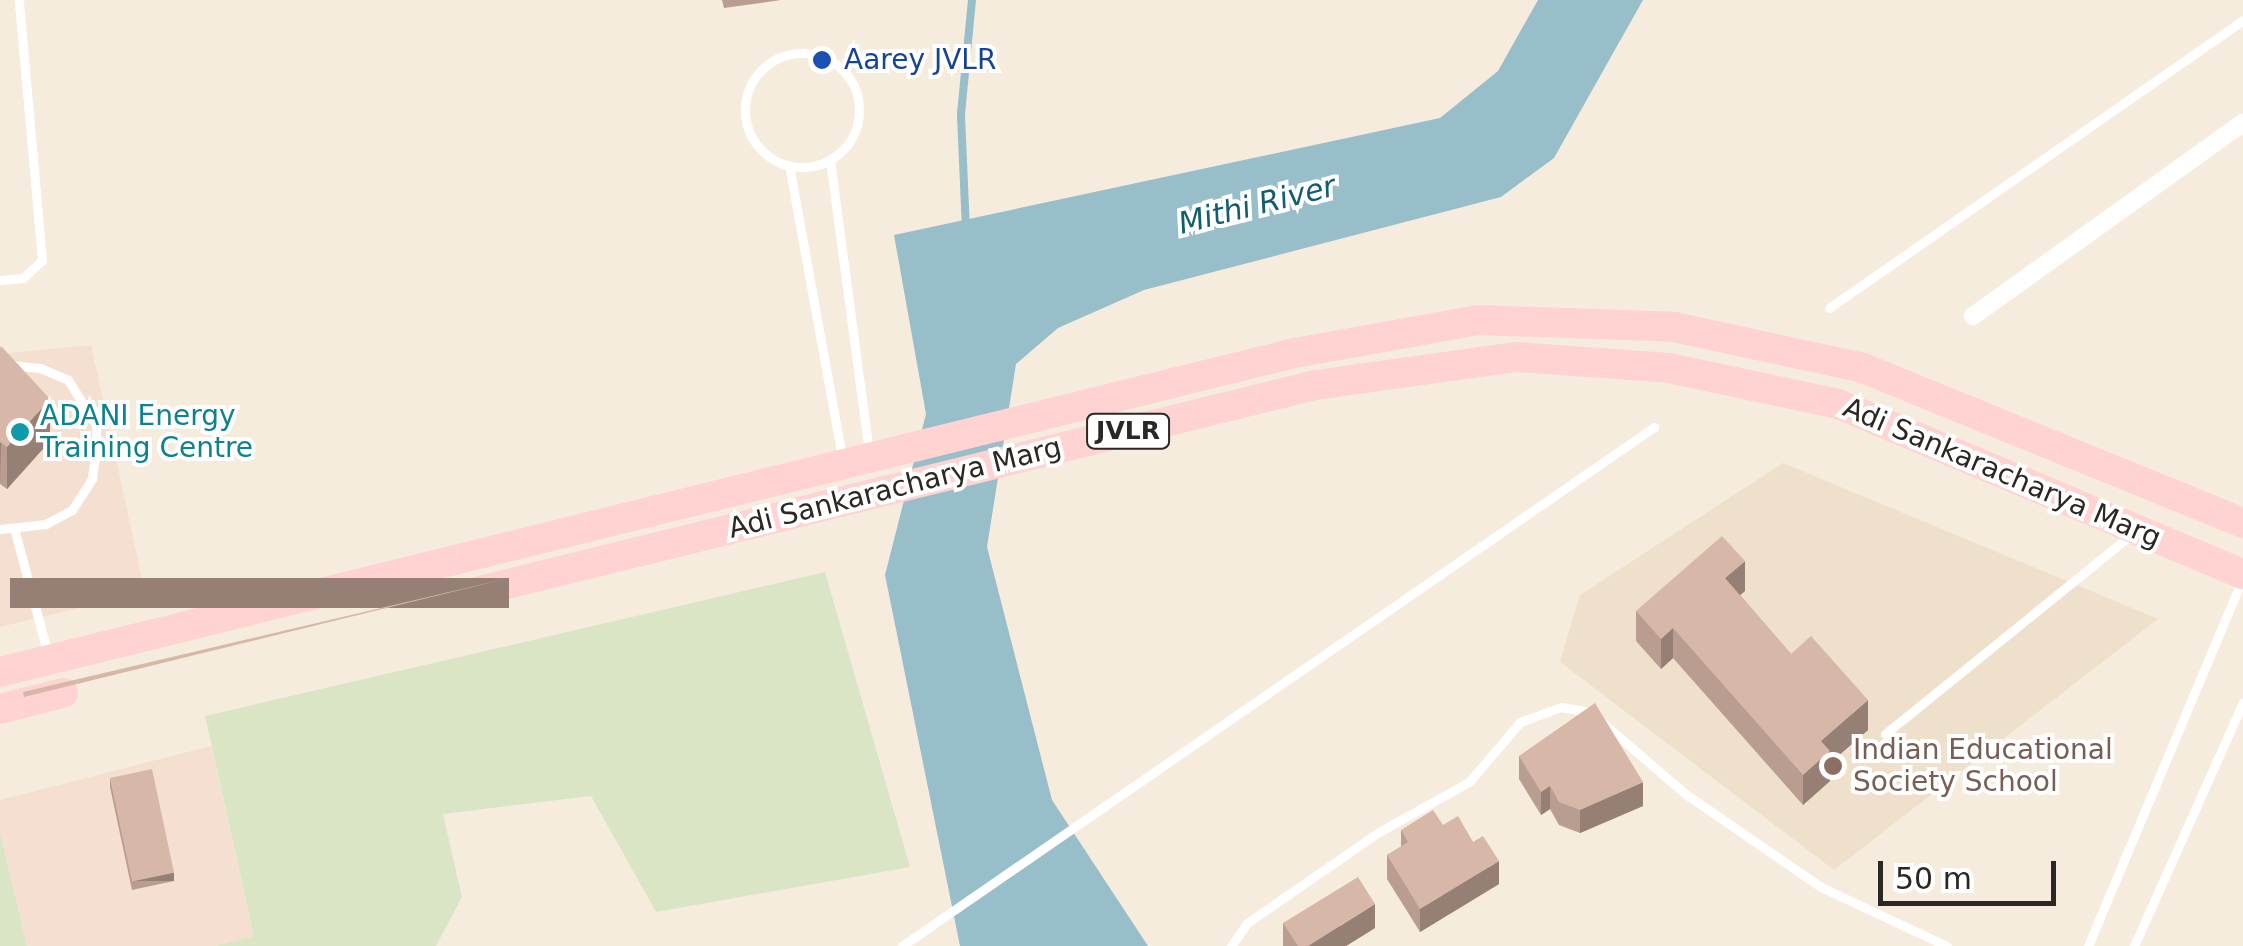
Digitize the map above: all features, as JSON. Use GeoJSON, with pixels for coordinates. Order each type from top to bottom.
{"type":"FeatureCollection","features":[{"type":"Feature","properties":{"kind":"main road","name":"Adi Sankaracharya Marg"},"geometry":{"type":"LineString","coordinates":[[0,672],[1295,353],[1478,320],[1674,327],[1863,368],[2243,524]]}},
{"type":"Feature","properties":{"kind":"main road","name":"Adi Sankaracharya Marg"},"geometry":{"type":"LineString","coordinates":[[443,600],[1314,385],[1517,357],[1669,368],[1838,404],[2243,576]]}},
{"type":"Feature","properties":{"kind":"main road"},"geometry":{"type":"LineString","coordinates":[[0,709],[96,685]]}},
{"type":"Feature","properties":{"kind":"street"},"geometry":{"type":"LineString","coordinates":[[1973,316],[2243,123]]}},
{"type":"Feature","properties":{"kind":"lane"},"geometry":{"type":"LineString","coordinates":[[0,280],[23,278],[42,260],[19,0]]}},
{"type":"Feature","properties":{"kind":"lane"},"geometry":{"type":"LineString","coordinates":[[1829,308],[2243,20]]}},
{"type":"Feature","properties":{"kind":"lane"},"geometry":{"type":"LineString","coordinates":[[788,54],[829,59],[856,89],[856,129],[830,160],[789,165],[764,153],[745,117],[755,78],[788,54]]}},
{"type":"Feature","properties":{"kind":"lane"},"geometry":{"type":"LineString","coordinates":[[830,160],[856,461]]}},
{"type":"Feature","properties":{"kind":"lane"},"geometry":{"type":"LineString","coordinates":[[789,165],[856,461]]}},
{"type":"Feature","properties":{"kind":"lane"},"geometry":{"type":"LineString","coordinates":[[0,364],[40,368],[68,380],[96,425],[92,479],[72,510],[46,524],[0,529]]}},
{"type":"Feature","properties":{"kind":"lane"},"geometry":{"type":"LineString","coordinates":[[903,945],[1654,427]]}},
{"type":"Feature","properties":{"kind":"lane"},"geometry":{"type":"LineString","coordinates":[[14,528],[49,660]]}},
{"type":"Feature","properties":{"kind":"lane"},"geometry":{"type":"LineString","coordinates":[[1885,734],[2138,529]]}},
{"type":"Feature","properties":{"kind":"lane"},"geometry":{"type":"LineString","coordinates":[[2088,946],[2243,576]]}},
{"type":"Feature","properties":{"kind":"lane"},"geometry":{"type":"LineString","coordinates":[[2134,946],[2243,702]]}},
{"type":"Feature","properties":{"kind":"lane"},"geometry":{"type":"LineString","coordinates":[[1231,946],[1248,923],[1379,832],[1470,782],[1520,722],[1561,707],[1590,712],[1687,796],[1821,888],[1947,946]]}},
{"type":"Feature","properties":{"kind":"shaded area"},"geometry":{"type":"Polygon","coordinates":[[[91,345],[145,592],[0,627],[0,354],[91,345]]]}},
{"type":"Feature","properties":{"kind":"shaded area","name":"Indian Educational Society School"},"geometry":{"type":"Polygon","coordinates":[[[1783,463],[2158,619],[1834,870],[1560,662],[1580,595],[1783,463]]]}},
{"type":"Feature","properties":{"kind":"shaded area"},"geometry":{"type":"Polygon","coordinates":[[[211,746],[254,936],[216,946],[27,946],[0,832],[0,800],[211,746]]]}},
{"type":"Feature","properties":{"kind":"green space"},"geometry":{"type":"Polygon","coordinates":[[[825,572],[910,867],[656,912],[591,796],[443,814],[462,897],[436,946],[216,946],[254,936],[205,716],[825,572]]]}},
{"type":"Feature","properties":{"kind":"green space"},"geometry":{"type":"Polygon","coordinates":[[[0,832],[27,946],[0,946],[0,832]]]}},
{"type":"Feature","properties":{"kind":"water","name":"Mithi River"},"geometry":{"type":"Polygon","coordinates":[[[1538,0],[1643,0],[1554,158],[1501,197],[1144,290],[1058,328],[1016,364],[987,547],[1052,800],[1148,946],[960,946],[885,575],[926,414],[894,235],[1440,118],[1498,71],[1538,0]]]}},
{"type":"Feature","properties":{"kind":"building"},"geometry":{"type":"Polygon","coordinates":[[[1,346],[50,399],[7,447],[0,442],[1,346]]]}},
{"type":"Feature","properties":{"kind":"building"},"geometry":{"type":"Polygon","coordinates":[[[1722,536],[1745,561],[1725,578],[1791,654],[1811,636],[1868,700],[1821,741],[1830,751],[1803,775],[1673,628],[1661,639],[1636,611],[1722,536]]]}},
{"type":"Feature","properties":{"kind":"building"},"geometry":{"type":"Polygon","coordinates":[[[509,578],[24,697],[23,692],[509,578]]]}},
{"type":"Feature","properties":{"kind":"building"},"geometry":{"type":"Polygon","coordinates":[[[1595,703],[1643,782],[1580,810],[1559,802],[1550,786],[1541,792],[1519,756],[1595,703]]]}},
{"type":"Feature","properties":{"kind":"building"},"geometry":{"type":"Polygon","coordinates":[[[152,769],[174,873],[132,882],[110,778],[152,769]]]}},
{"type":"Feature","properties":{"kind":"building"},"geometry":{"type":"Polygon","coordinates":[[[1433,810],[1443,825],[1458,816],[1473,842],[1483,836],[1499,861],[1420,909],[1387,855],[1408,842],[1401,830],[1433,810]]]}},
{"type":"Feature","properties":{"kind":"building"},"geometry":{"type":"Polygon","coordinates":[[[1358,877],[1375,904],[1308,946],[1298,946],[1283,923],[1358,877]]]}},
{"type":"Feature","properties":{"kind":"waterway"},"geometry":{"type":"LineString","coordinates":[[966,230],[961,114],[972,0]]}},
{"type":"Feature","properties":{"kind":"place","name":"Aarey JVLR"},"geometry":{"type":"Point","coordinates":[822,60]}},
{"type":"Feature","properties":{"kind":"place","name":"ADANI Energy Training Centre"},"geometry":{"type":"Point","coordinates":[20,432]}},
{"type":"Feature","properties":{"kind":"place","name":"Indian Educational Society School"},"geometry":{"type":"Point","coordinates":[1833,766]}}]}
